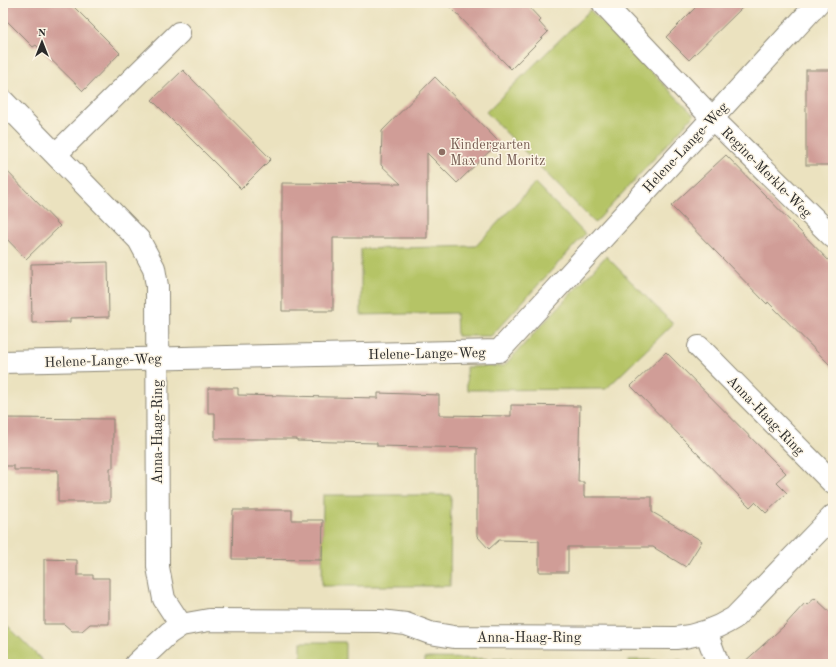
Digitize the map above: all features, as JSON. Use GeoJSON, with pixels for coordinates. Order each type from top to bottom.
{"type":"FeatureCollection","features":[{"type":"Feature","properties":{"kind":"street","name":"Regine-Merkle-Weg"},"geometry":{"type":"LineString","coordinates":[[603,3],[712,118],[833,237]]}},
{"type":"Feature","properties":{"kind":"street","name":"Helene-Lange-Weg"},"geometry":{"type":"LineString","coordinates":[[3,362],[499,351],[818,3]]}},
{"type":"Feature","properties":{"kind":"street"},"geometry":{"type":"LineString","coordinates":[[56,154],[180,33]]}},
{"type":"Feature","properties":{"kind":"street","name":"Anna-Haag-Ring"},"geometry":{"type":"LineString","coordinates":[[3,101],[139,240],[148,254],[154,268],[157,286],[158,568],[164,599],[181,625]]}},
{"type":"Feature","properties":{"kind":"street","name":"Anna-Haag-Ring"},"geometry":{"type":"LineString","coordinates":[[699,347],[833,483]]}},
{"type":"Feature","properties":{"kind":"street","name":"Anna-Haag-Ring"},"geometry":{"type":"LineString","coordinates":[[136,664],[169,632],[181,625],[209,620],[380,621],[406,624],[437,635],[454,637],[676,638],[706,632],[734,618],[833,516]]}},
{"type":"Feature","properties":{"kind":"street"},"geometry":{"type":"LineString","coordinates":[[706,632],[718,664]]}},
{"type":"Feature","properties":{"kind":"green space"},"geometry":{"type":"Polygon","coordinates":[[[590,10],[694,115],[595,223],[486,112],[590,10]]]}},
{"type":"Feature","properties":{"kind":"green space"},"geometry":{"type":"Polygon","coordinates":[[[535,183],[585,234],[491,336],[457,336],[456,313],[361,315],[361,249],[476,246],[535,183]]]}},
{"type":"Feature","properties":{"kind":"green space"},"geometry":{"type":"Polygon","coordinates":[[[606,256],[673,324],[606,389],[467,390],[466,367],[504,366],[606,256]]]}},
{"type":"Feature","properties":{"kind":"green space"},"geometry":{"type":"Polygon","coordinates":[[[323,495],[451,495],[450,586],[322,586],[323,495]]]}},
{"type":"Feature","properties":{"kind":"green space"},"geometry":{"type":"Polygon","coordinates":[[[3,621],[46,664],[3,664],[3,621]]]}},
{"type":"Feature","properties":{"kind":"green space"},"geometry":{"type":"Polygon","coordinates":[[[301,642],[345,642],[345,664],[301,664],[301,642]]]}},
{"type":"Feature","properties":{"kind":"green space"},"geometry":{"type":"Polygon","coordinates":[[[425,658],[541,659],[541,664],[425,664],[425,658]]]}},
{"type":"Feature","properties":{"kind":"green space"},"geometry":{"type":"Polygon","coordinates":[[[629,660],[681,660],[688,664],[629,664],[629,660]]]}},
{"type":"Feature","properties":{"kind":"building"},"geometry":{"type":"Polygon","coordinates":[[[3,3],[70,3],[120,53],[83,91],[36,45],[33,47],[3,17],[3,3]]]}},
{"type":"Feature","properties":{"kind":"building"},"geometry":{"type":"Polygon","coordinates":[[[446,3],[525,3],[541,20],[539,22],[548,32],[511,69],[446,3]]]}},
{"type":"Feature","properties":{"kind":"building"},"geometry":{"type":"Polygon","coordinates":[[[700,3],[747,3],[689,60],[666,37],[700,3]]]}},
{"type":"Feature","properties":{"kind":"building"},"geometry":{"type":"Polygon","coordinates":[[[183,70],[271,159],[241,189],[152,100],[183,70]]]}},
{"type":"Feature","properties":{"kind":"building"},"geometry":{"type":"Polygon","coordinates":[[[806,70],[833,70],[833,165],[806,165],[806,70]]]}},
{"type":"Feature","properties":{"kind":"building"},"geometry":{"type":"Polygon","coordinates":[[[435,77],[499,142],[457,183],[427,153],[427,238],[333,238],[333,311],[282,311],[282,183],[401,184],[381,165],[382,131],[435,77]]]}},
{"type":"Feature","properties":{"kind":"building"},"geometry":{"type":"Polygon","coordinates":[[[726,155],[833,265],[833,368],[768,302],[767,304],[671,206],[726,155]]]}},
{"type":"Feature","properties":{"kind":"building"},"geometry":{"type":"Polygon","coordinates":[[[3,167],[60,226],[26,259],[3,235],[3,167]]]}},
{"type":"Feature","properties":{"kind":"building"},"geometry":{"type":"Polygon","coordinates":[[[108,262],[109,317],[70,318],[70,322],[32,323],[31,264],[108,262]]]}},
{"type":"Feature","properties":{"kind":"building"},"geometry":{"type":"Polygon","coordinates":[[[666,352],[786,473],[776,482],[787,493],[766,513],[755,502],[750,507],[631,386],[666,352]]]}},
{"type":"Feature","properties":{"kind":"building"},"geometry":{"type":"Polygon","coordinates":[[[208,388],[238,388],[238,395],[378,398],[378,393],[439,395],[439,415],[511,416],[511,405],[580,406],[578,482],[584,482],[584,497],[652,497],[652,512],[702,541],[686,567],[653,547],[568,547],[568,572],[539,572],[539,541],[499,540],[489,549],[477,536],[477,448],[377,446],[377,443],[297,441],[297,439],[215,439],[215,413],[208,413],[208,388]]]}},
{"type":"Feature","properties":{"kind":"building"},"geometry":{"type":"Polygon","coordinates":[[[3,418],[113,419],[113,468],[110,468],[110,502],[58,502],[58,470],[14,470],[14,466],[3,466],[3,418]]]}},
{"type":"Feature","properties":{"kind":"building"},"geometry":{"type":"Polygon","coordinates":[[[233,510],[292,510],[292,520],[323,520],[322,560],[232,559],[233,510]]]}},
{"type":"Feature","properties":{"kind":"building"},"geometry":{"type":"Polygon","coordinates":[[[44,559],[77,560],[77,575],[93,575],[93,578],[109,578],[109,624],[90,624],[82,631],[72,631],[64,624],[44,624],[44,559]]]}},
{"type":"Feature","properties":{"kind":"building"},"geometry":{"type":"Polygon","coordinates":[[[815,598],[833,615],[833,664],[742,664],[784,626],[805,603],[807,605],[815,598]]]}},
{"type":"Feature","properties":{"kind":"place","name":"Kindergarten Max und Moritz"},"geometry":{"type":"Point","coordinates":[442,152]}}]}
